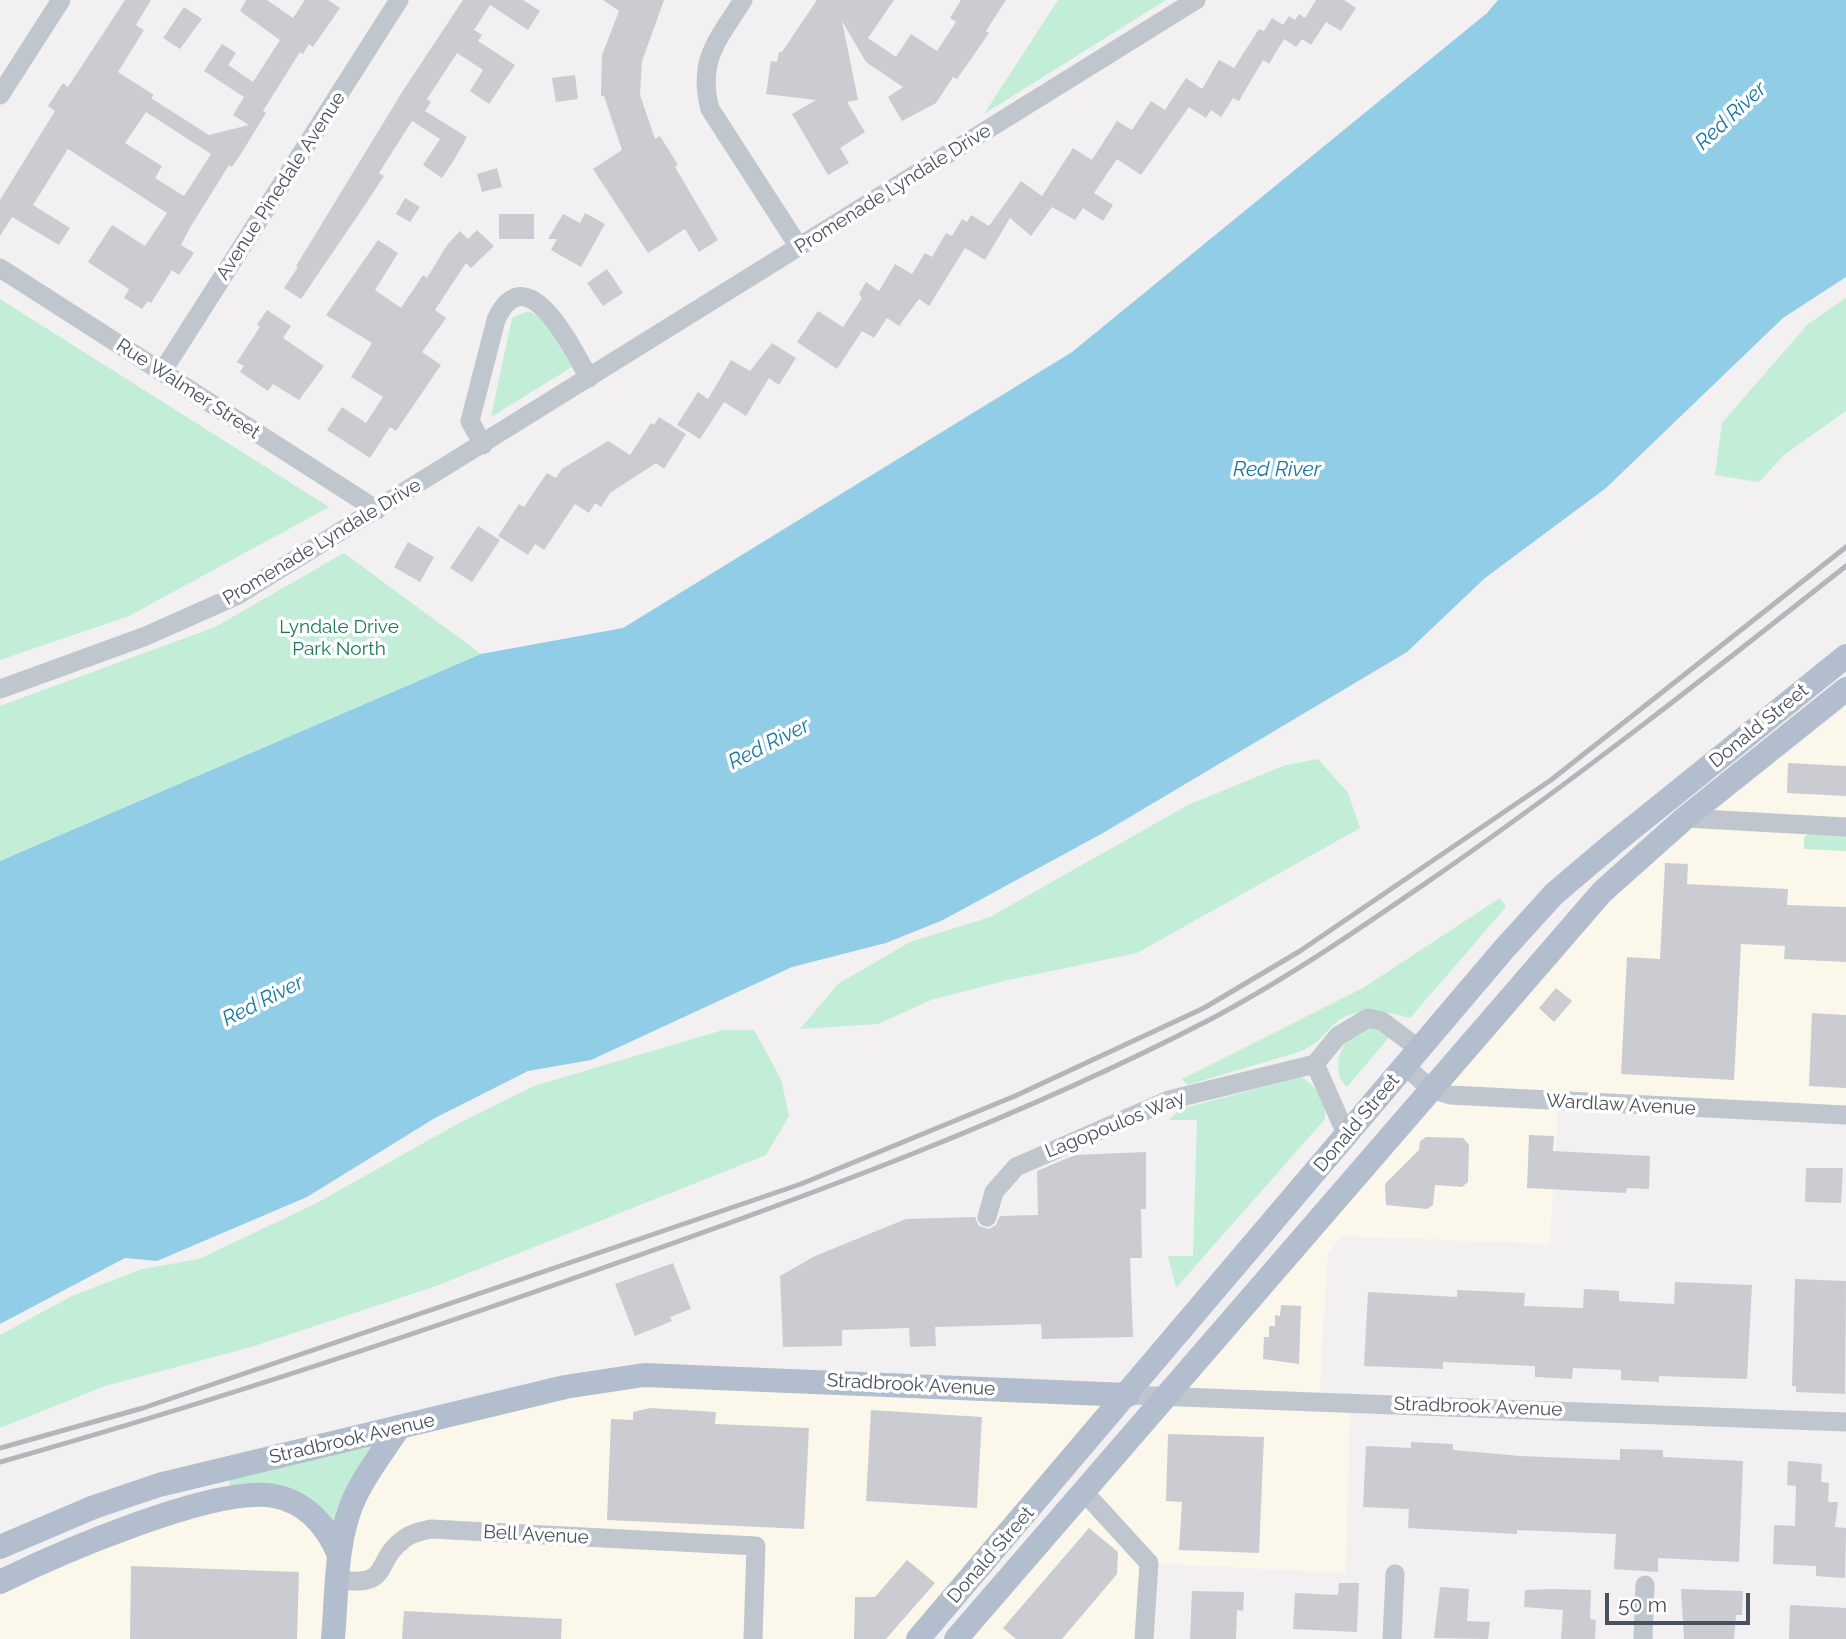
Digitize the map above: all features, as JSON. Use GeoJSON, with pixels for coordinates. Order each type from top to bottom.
{"type":"FeatureCollection","features":[{"type":"Feature","properties":{"kind":"main road","name":"Donald Street"},"geometry":{"type":"LineString","coordinates":[[918,1639],[1128,1395],[1412,1057],[1554,894],[1846,656]]}},
{"type":"Feature","properties":{"kind":"main road","name":"Donald Street"},"geometry":{"type":"LineString","coordinates":[[956,1639],[1602,892],[1685,818],[1846,688]]}},
{"type":"Feature","properties":{"kind":"main road","name":"Stradbrook Avenue"},"geometry":{"type":"LineString","coordinates":[[0,1547],[94,1507],[159,1485],[565,1387],[644,1375],[1128,1395]]}},
{"type":"Feature","properties":{"kind":"main road"},"geometry":{"type":"LineString","coordinates":[[333,1639],[339,1555],[354,1499],[398,1429]]}},
{"type":"Feature","properties":{"kind":"main road","name":"Stradbrook Avenue"},"geometry":{"type":"LineString","coordinates":[[0,1582],[115,1533],[206,1504],[243,1496],[275,1497],[302,1508],[327,1531],[339,1555]]}},
{"type":"Feature","properties":{"kind":"street"},"geometry":{"type":"LineString","coordinates":[[0,95],[61,0]]}},
{"type":"Feature","properties":{"kind":"street","name":"Avenue Pinedale Avenue"},"geometry":{"type":"LineString","coordinates":[[162,372],[399,0]]}},
{"type":"Feature","properties":{"kind":"street"},"geometry":{"type":"LineString","coordinates":[[743,0],[708,60],[705,91],[710,110],[799,247]]}},
{"type":"Feature","properties":{"kind":"street","name":"Promenade Lyndale Drive"},"geometry":{"type":"LineString","coordinates":[[0,689],[146,636],[238,595],[1196,0]]}},
{"type":"Feature","properties":{"kind":"street","name":"Rue Walmer Street"},"geometry":{"type":"LineString","coordinates":[[0,268],[377,510]]}},
{"type":"Feature","properties":{"kind":"street"},"geometry":{"type":"LineString","coordinates":[[483,445],[470,421],[496,320],[513,301],[529,299],[548,310],[589,378]]}},
{"type":"Feature","properties":{"kind":"street"},"geometry":{"type":"LineString","coordinates":[[1685,818],[1846,827]]}},
{"type":"Feature","properties":{"kind":"street"},"geometry":{"type":"LineString","coordinates":[[1347,1136],[1315,1064],[1338,1036],[1368,1018],[1382,1021],[1412,1057]]}},
{"type":"Feature","properties":{"kind":"street","name":"Wardlaw Avenue"},"geometry":{"type":"LineString","coordinates":[[1412,1057],[1432,1089],[1463,1096],[1846,1115]]}},
{"type":"Feature","properties":{"kind":"street","name":"Lagopoulos Way"},"geometry":{"type":"LineString","coordinates":[[987,1217],[994,1192],[1016,1167],[1170,1100],[1315,1064]]}},
{"type":"Feature","properties":{"kind":"street","name":"Stradbrook Avenue"},"geometry":{"type":"LineString","coordinates":[[1128,1395],[1846,1422]]}},
{"type":"Feature","properties":{"kind":"street"},"geometry":{"type":"LineString","coordinates":[[1085,1493],[1149,1563],[1144,1639]]}},
{"type":"Feature","properties":{"kind":"street","name":"Bell Avenue"},"geometry":{"type":"LineString","coordinates":[[338,1580],[361,1583],[372,1580],[403,1539],[431,1529],[757,1546],[753,1639]]}},
{"type":"Feature","properties":{"kind":"street"},"geometry":{"type":"LineString","coordinates":[[1392,1639],[1395,1574]]}},
{"type":"Feature","properties":{"kind":"street"},"geometry":{"type":"LineString","coordinates":[[1643,1639],[1645,1584]]}},
{"type":"Feature","properties":{"kind":"shaded area"},"geometry":{"type":"Polygon","coordinates":[[[1846,706],[1846,1115],[1558,1102],[1550,1244],[1341,1236],[1328,1254],[1319,1400],[1350,1402],[1346,1573],[1149,1563],[1144,1639],[956,1639],[1602,892],[1704,819],[1846,706]]]}},
{"type":"Feature","properties":{"kind":"shaded area"},"geometry":{"type":"Polygon","coordinates":[[[644,1375],[1128,1395],[918,1639],[0,1639],[0,1582],[398,1429],[644,1375]]]}},
{"type":"Feature","properties":{"kind":"green space"},"geometry":{"type":"Polygon","coordinates":[[[1058,0],[1166,0],[984,114],[1058,0]]]}},
{"type":"Feature","properties":{"kind":"green space"},"geometry":{"type":"Polygon","coordinates":[[[1846,298],[1846,411],[1784,455],[1759,482],[1715,475],[1722,423],[1808,324],[1846,298]]]}},
{"type":"Feature","properties":{"kind":"green space"},"geometry":{"type":"Polygon","coordinates":[[[0,299],[329,507],[129,616],[0,660],[0,299]]]}},
{"type":"Feature","properties":{"kind":"green space"},"geometry":{"type":"Polygon","coordinates":[[[528,311],[544,319],[572,367],[491,417],[512,318],[528,311]]]}},
{"type":"Feature","properties":{"kind":"green space","name":"Lyndale Drive Park North"},"geometry":{"type":"Polygon","coordinates":[[[344,553],[481,654],[0,861],[0,706],[215,627],[344,553]]]}},
{"type":"Feature","properties":{"kind":"green space"},"geometry":{"type":"Polygon","coordinates":[[[1318,759],[1348,793],[1360,828],[1137,953],[1008,980],[931,1000],[878,1024],[800,1029],[838,984],[910,942],[990,917],[1188,805],[1286,765],[1318,759]]]}},
{"type":"Feature","properties":{"kind":"green space"},"geometry":{"type":"Polygon","coordinates":[[[1810,832],[1846,833],[1846,851],[1804,849],[1804,838],[1810,832]]]}},
{"type":"Feature","properties":{"kind":"green space"},"geometry":{"type":"Polygon","coordinates":[[[1500,898],[1506,907],[1410,1018],[1389,1013],[1358,1012],[1339,1020],[1316,1042],[1299,1052],[1187,1085],[1182,1079],[1363,988],[1500,898]]]}},
{"type":"Feature","properties":{"kind":"green space"},"geometry":{"type":"Polygon","coordinates":[[[1377,1026],[1391,1035],[1347,1087],[1339,1074],[1341,1051],[1355,1032],[1377,1026]]]}},
{"type":"Feature","properties":{"kind":"green space"},"geometry":{"type":"Polygon","coordinates":[[[723,1030],[754,1030],[781,1079],[789,1116],[766,1155],[436,1286],[251,1347],[105,1386],[0,1428],[0,1335],[72,1296],[142,1269],[199,1259],[315,1204],[461,1122],[534,1086],[723,1030]]]}},
{"type":"Feature","properties":{"kind":"green space"},"geometry":{"type":"Polygon","coordinates":[[[1301,1077],[1319,1095],[1324,1106],[1325,1119],[1176,1288],[1168,1256],[1193,1256],[1197,1120],[1169,1120],[1180,1109],[1301,1077]]]}},
{"type":"Feature","properties":{"kind":"green space"},"geometry":{"type":"Polygon","coordinates":[[[398,1429],[339,1555],[312,1515],[228,1498],[230,1466],[398,1429]]]}},
{"type":"Feature","properties":{"kind":"water","name":"Red River"},"geometry":{"type":"Polygon","coordinates":[[[1498,0],[1846,0],[1846,277],[1783,318],[1606,488],[1485,578],[1407,652],[1103,833],[943,920],[886,943],[792,967],[591,1060],[528,1071],[435,1118],[307,1197],[157,1261],[125,1258],[0,1324],[0,861],[481,654],[623,628],[1072,352],[1487,13],[1498,0]]]}},
{"type":"Feature","properties":{"kind":"building"},"geometry":{"type":"Polygon","coordinates":[[[125,0],[151,0],[136,25],[144,30],[118,72],[154,95],[151,98],[209,135],[249,125],[233,115],[244,97],[204,71],[222,44],[236,53],[228,65],[253,82],[280,40],[240,11],[246,0],[267,0],[293,18],[305,0],[328,0],[340,8],[313,47],[309,44],[303,54],[300,52],[263,111],[266,113],[242,152],[232,167],[229,165],[191,226],[181,245],[194,253],[179,275],[172,270],[151,303],[148,301],[142,309],[124,298],[129,289],[88,262],[112,225],[145,246],[167,213],[68,149],[33,205],[70,228],[59,245],[12,217],[0,236],[0,200],[55,111],[48,106],[63,83],[68,87],[125,0]],[[146,112],[125,143],[162,166],[155,178],[184,196],[211,154],[146,112]]]}},
{"type":"Feature","properties":{"kind":"building"},"geometry":{"type":"Polygon","coordinates":[[[463,0],[523,0],[540,11],[528,30],[490,5],[474,30],[482,35],[478,41],[515,65],[489,104],[470,91],[483,70],[457,53],[427,99],[431,102],[425,111],[467,137],[454,160],[442,178],[423,165],[440,139],[412,121],[379,173],[384,176],[301,299],[284,288],[404,89],[463,0]]]}},
{"type":"Feature","properties":{"kind":"building"},"geometry":{"type":"Polygon","coordinates":[[[603,0],[664,0],[642,61],[640,95],[655,139],[660,136],[718,240],[699,252],[685,229],[648,253],[593,169],[622,150],[604,96],[601,96],[602,55],[619,11],[603,0]]]}},
{"type":"Feature","properties":{"kind":"building"},"geometry":{"type":"Polygon","coordinates":[[[817,0],[894,0],[868,38],[896,57],[911,34],[937,51],[956,22],[950,18],[961,0],[1006,0],[986,31],[989,33],[957,79],[953,77],[936,103],[902,121],[888,97],[903,87],[866,62],[842,21],[858,100],[847,102],[865,132],[840,148],[849,163],[828,175],[792,114],[816,100],[766,94],[771,61],[777,62],[779,52],[782,52],[817,0]]]}},
{"type":"Feature","properties":{"kind":"building"},"geometry":{"type":"Polygon","coordinates":[[[1316,0],[1344,0],[1356,8],[1341,31],[1326,22],[1311,45],[1302,39],[1296,47],[1284,39],[1269,64],[1263,60],[1239,101],[1233,98],[1221,117],[1211,110],[1206,118],[1189,107],[1141,175],[1117,159],[1094,193],[1113,205],[1103,221],[1083,208],[1075,220],[1052,207],[1031,236],[1010,218],[985,260],[965,248],[929,306],[919,299],[899,326],[887,318],[874,338],[862,331],[837,369],[797,342],[818,311],[843,327],[862,298],[859,294],[866,282],[879,291],[895,264],[912,274],[925,253],[932,257],[946,233],[952,236],[962,219],[967,222],[971,215],[989,226],[1021,181],[1042,196],[1073,148],[1092,160],[1117,121],[1132,130],[1151,101],[1165,110],[1186,78],[1202,89],[1219,60],[1234,68],[1259,29],[1264,31],[1272,18],[1283,25],[1289,16],[1295,20],[1299,14],[1305,18],[1316,0]]]}},
{"type":"Feature","properties":{"kind":"building"},"geometry":{"type":"Polygon","coordinates":[[[184,7],[202,19],[180,49],[163,38],[184,7]]]}},
{"type":"Feature","properties":{"kind":"building"},"geometry":{"type":"Polygon","coordinates":[[[575,75],[578,99],[556,102],[552,78],[575,75]]]}},
{"type":"Feature","properties":{"kind":"building"},"geometry":{"type":"Polygon","coordinates":[[[497,168],[502,187],[482,192],[477,174],[497,168]]]}},
{"type":"Feature","properties":{"kind":"building"},"geometry":{"type":"Polygon","coordinates":[[[405,198],[420,207],[410,222],[396,214],[405,198]]]}},
{"type":"Feature","properties":{"kind":"building"},"geometry":{"type":"Polygon","coordinates":[[[585,213],[605,224],[581,267],[551,250],[557,239],[548,239],[563,214],[580,223],[585,213]]]}},
{"type":"Feature","properties":{"kind":"building"},"geometry":{"type":"Polygon","coordinates":[[[499,214],[534,214],[534,239],[499,239],[499,214]]]}},
{"type":"Feature","properties":{"kind":"building"},"geometry":{"type":"Polygon","coordinates":[[[477,230],[494,246],[471,268],[466,263],[435,310],[446,318],[422,352],[441,365],[396,431],[390,427],[370,458],[327,430],[342,407],[366,423],[383,397],[351,377],[372,343],[326,315],[378,240],[398,253],[375,290],[401,308],[423,275],[427,278],[447,245],[460,231],[468,239],[477,230]]]}},
{"type":"Feature","properties":{"kind":"building"},"geometry":{"type":"Polygon","coordinates":[[[607,269],[623,293],[603,306],[587,283],[607,269]]]}},
{"type":"Feature","properties":{"kind":"building"},"geometry":{"type":"Polygon","coordinates":[[[267,310],[291,326],[283,338],[324,366],[299,400],[273,384],[268,391],[240,372],[244,366],[237,362],[260,327],[257,325],[267,310]]]}},
{"type":"Feature","properties":{"kind":"building"},"geometry":{"type":"Polygon","coordinates":[[[772,343],[796,358],[779,385],[769,378],[746,416],[724,402],[700,439],[677,425],[698,392],[708,399],[731,360],[750,371],[772,343]]]}},
{"type":"Feature","properties":{"kind":"building"},"geometry":{"type":"Polygon","coordinates":[[[659,417],[686,434],[664,469],[656,463],[610,493],[601,507],[595,503],[589,513],[575,504],[544,550],[535,544],[528,555],[498,536],[519,504],[524,507],[547,473],[556,478],[562,469],[608,441],[630,455],[651,423],[654,425],[659,417]]]}},
{"type":"Feature","properties":{"kind":"building"},"geometry":{"type":"Polygon","coordinates":[[[478,526],[500,540],[472,582],[450,568],[478,526]]]}},
{"type":"Feature","properties":{"kind":"building"},"geometry":{"type":"Polygon","coordinates":[[[408,542],[434,557],[420,582],[394,567],[408,542]]]}},
{"type":"Feature","properties":{"kind":"building"},"geometry":{"type":"Polygon","coordinates":[[[1788,763],[1846,766],[1846,796],[1787,793],[1788,763]]]}},
{"type":"Feature","properties":{"kind":"building"},"geometry":{"type":"Polygon","coordinates":[[[1665,863],[1688,864],[1687,884],[1788,889],[1787,905],[1846,907],[1846,962],[1784,959],[1785,946],[1741,944],[1734,1080],[1621,1074],[1627,957],[1660,959],[1665,863]]]}},
{"type":"Feature","properties":{"kind":"building"},"geometry":{"type":"Polygon","coordinates":[[[1556,988],[1572,1001],[1554,1022],[1539,1008],[1556,988]]]}},
{"type":"Feature","properties":{"kind":"building"},"geometry":{"type":"Polygon","coordinates":[[[1812,1013],[1846,1015],[1846,1088],[1809,1086],[1812,1013]]]}},
{"type":"Feature","properties":{"kind":"building"},"geometry":{"type":"Polygon","coordinates":[[[1529,1135],[1554,1136],[1553,1151],[1650,1156],[1649,1189],[1627,1188],[1626,1193],[1527,1188],[1529,1135]]]}},
{"type":"Feature","properties":{"kind":"building"},"geometry":{"type":"Polygon","coordinates":[[[1426,1137],[1463,1138],[1469,1145],[1468,1182],[1462,1187],[1435,1185],[1433,1205],[1427,1209],[1386,1205],[1385,1184],[1419,1150],[1420,1141],[1426,1137]]]}},
{"type":"Feature","properties":{"kind":"building"},"geometry":{"type":"Polygon","coordinates":[[[1146,1152],[1146,1209],[1141,1209],[1142,1258],[1130,1258],[1133,1337],[1042,1339],[1041,1324],[935,1327],[936,1346],[910,1347],[909,1328],[842,1330],[842,1346],[783,1347],[780,1276],[815,1256],[906,1219],[975,1217],[979,1226],[989,1229],[996,1225],[1000,1216],[1038,1215],[1037,1171],[1075,1155],[1146,1152]]]}},
{"type":"Feature","properties":{"kind":"building"},"geometry":{"type":"Polygon","coordinates":[[[1806,1168],[1843,1168],[1841,1203],[1805,1202],[1806,1168]]]}},
{"type":"Feature","properties":{"kind":"building"},"geometry":{"type":"Polygon","coordinates":[[[673,1263],[691,1309],[670,1317],[672,1321],[635,1336],[615,1284],[673,1263]]]}},
{"type":"Feature","properties":{"kind":"building"},"geometry":{"type":"Polygon","coordinates":[[[1795,1279],[1846,1281],[1845,1394],[1796,1392],[1796,1386],[1792,1386],[1795,1279]]]}},
{"type":"Feature","properties":{"kind":"building"},"geometry":{"type":"Polygon","coordinates":[[[1675,1282],[1752,1285],[1747,1379],[1659,1376],[1659,1382],[1621,1380],[1621,1370],[1573,1368],[1572,1379],[1535,1377],[1535,1366],[1443,1362],[1443,1369],[1364,1366],[1368,1292],[1457,1297],[1457,1290],[1525,1293],[1524,1306],[1583,1308],[1584,1289],[1619,1291],[1619,1301],[1674,1304],[1675,1282]]]}},
{"type":"Feature","properties":{"kind":"building"},"geometry":{"type":"Polygon","coordinates":[[[1281,1305],[1301,1306],[1299,1364],[1263,1359],[1264,1337],[1269,1337],[1269,1326],[1275,1326],[1275,1315],[1280,1316],[1281,1305]]]}},
{"type":"Feature","properties":{"kind":"building"},"geometry":{"type":"Polygon","coordinates":[[[650,1408],[716,1412],[715,1424],[809,1428],[804,1529],[607,1520],[611,1419],[633,1420],[633,1412],[650,1408]]]}},
{"type":"Feature","properties":{"kind":"building"},"geometry":{"type":"Polygon","coordinates":[[[871,1410],[982,1417],[977,1508],[866,1501],[871,1410]]]}},
{"type":"Feature","properties":{"kind":"building"},"geometry":{"type":"Polygon","coordinates":[[[1168,1434],[1264,1437],[1259,1553],[1179,1550],[1182,1502],[1166,1501],[1168,1434]]]}},
{"type":"Feature","properties":{"kind":"building"},"geometry":{"type":"Polygon","coordinates":[[[1411,1442],[1453,1444],[1453,1450],[1520,1456],[1620,1460],[1620,1449],[1663,1450],[1663,1457],[1743,1461],[1739,1562],[1658,1558],[1658,1572],[1614,1569],[1616,1534],[1517,1530],[1517,1534],[1408,1528],[1409,1509],[1363,1507],[1366,1446],[1411,1448],[1411,1442]]]}},
{"type":"Feature","properties":{"kind":"building"},"geometry":{"type":"Polygon","coordinates":[[[1788,1461],[1822,1464],[1821,1482],[1829,1483],[1828,1502],[1838,1502],[1835,1527],[1846,1528],[1845,1578],[1816,1576],[1816,1566],[1773,1564],[1774,1525],[1795,1526],[1796,1486],[1787,1485],[1788,1461]]]}},
{"type":"Feature","properties":{"kind":"building"},"geometry":{"type":"Polygon","coordinates":[[[1089,1528],[1118,1552],[1117,1574],[1062,1639],[1016,1639],[1003,1628],[1089,1528]]]}},
{"type":"Feature","properties":{"kind":"building"},"geometry":{"type":"Polygon","coordinates":[[[907,1560],[935,1583],[886,1639],[854,1639],[855,1597],[875,1597],[907,1560]]]}},
{"type":"Feature","properties":{"kind":"building"},"geometry":{"type":"Polygon","coordinates":[[[131,1566],[299,1572],[297,1639],[130,1639],[131,1566]]]}},
{"type":"Feature","properties":{"kind":"building"},"geometry":{"type":"Polygon","coordinates":[[[1339,1583],[1359,1583],[1357,1632],[1293,1629],[1295,1593],[1338,1595],[1339,1583]]]}},
{"type":"Feature","properties":{"kind":"building"},"geometry":{"type":"Polygon","coordinates":[[[1440,1587],[1469,1589],[1467,1621],[1490,1622],[1488,1639],[1434,1638],[1440,1587]]]}},
{"type":"Feature","properties":{"kind":"building"},"geometry":{"type":"Polygon","coordinates":[[[1681,1589],[1743,1591],[1742,1615],[1736,1615],[1734,1639],[1684,1639],[1681,1589]]]}},
{"type":"Feature","properties":{"kind":"building"},"geometry":{"type":"Polygon","coordinates":[[[1525,1590],[1591,1590],[1590,1619],[1596,1620],[1595,1639],[1561,1639],[1563,1610],[1524,1607],[1525,1590]]]}},
{"type":"Feature","properties":{"kind":"building"},"geometry":{"type":"Polygon","coordinates":[[[1192,1591],[1244,1592],[1243,1611],[1237,1610],[1236,1639],[1190,1639],[1192,1591]]]}},
{"type":"Feature","properties":{"kind":"building"},"geometry":{"type":"Polygon","coordinates":[[[1790,1605],[1846,1608],[1846,1639],[1789,1639],[1790,1605]]]}},
{"type":"Feature","properties":{"kind":"building"},"geometry":{"type":"Polygon","coordinates":[[[404,1611],[562,1619],[561,1639],[402,1639],[404,1611]]]}},
{"type":"Feature","properties":{"kind":"railway"},"geometry":{"type":"LineString","coordinates":[[0,1448],[143,1408],[801,1184],[1015,1096],[1204,1008],[1300,951],[1551,780],[1846,547]]}},
{"type":"Feature","properties":{"kind":"railway"},"geometry":{"type":"LineString","coordinates":[[0,1462],[309,1368],[690,1237],[917,1152],[1139,1055],[1270,986],[1439,874],[1594,762],[1846,566]]}}]}
